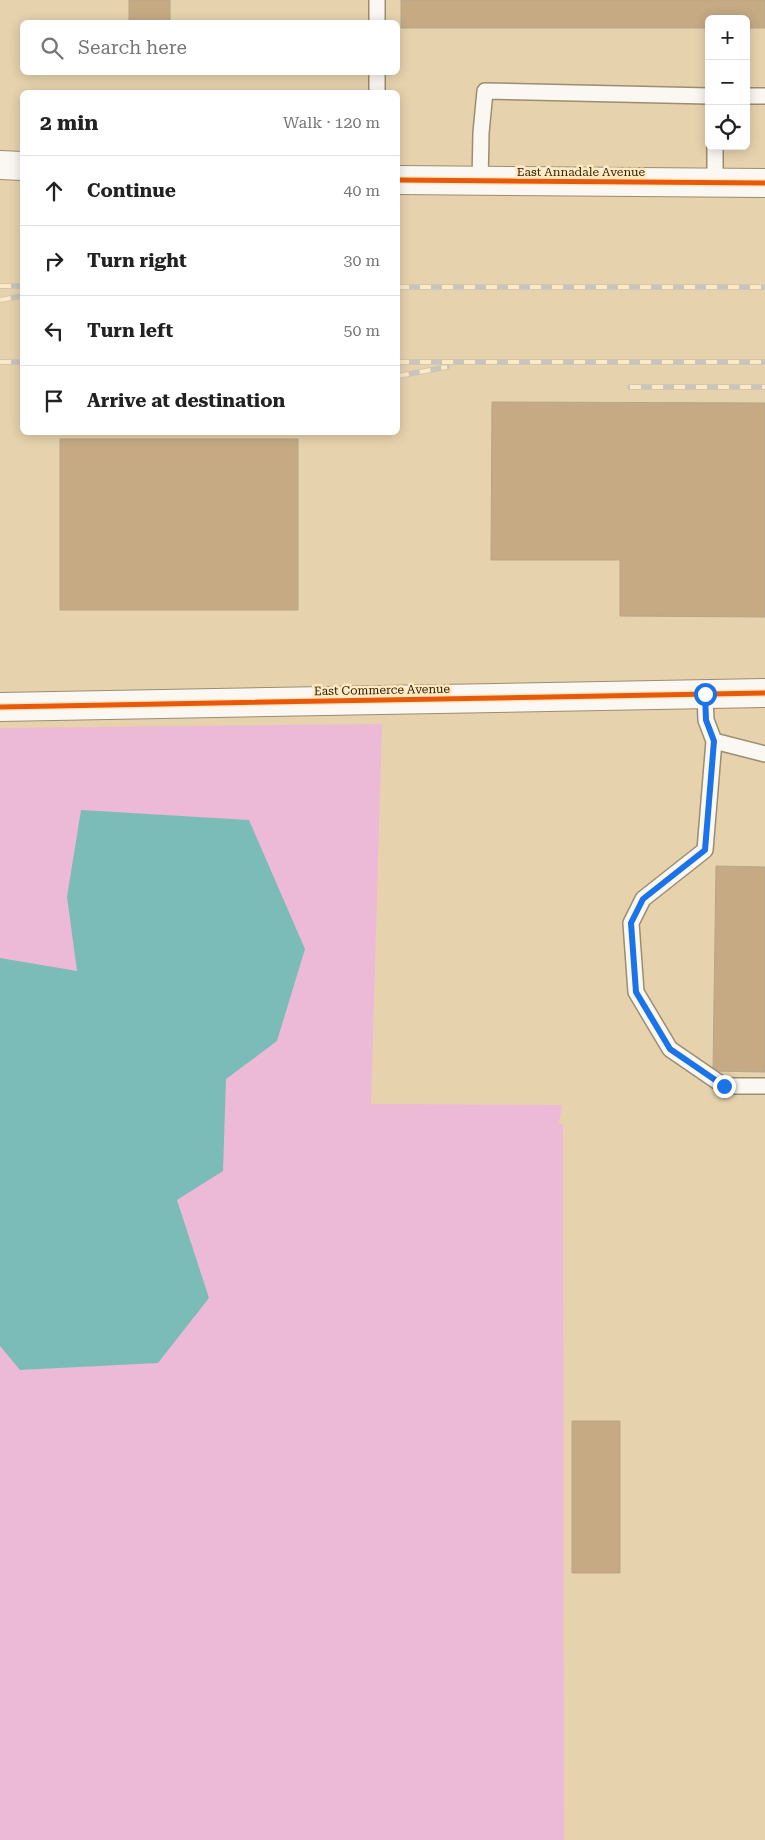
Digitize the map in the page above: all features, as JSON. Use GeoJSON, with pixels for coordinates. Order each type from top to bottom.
{"type":"FeatureCollection","features":[{"type":"Feature","properties":{"kind":"street"},"geometry":{"type":"LineString","coordinates":[[0,165],[20,166]]}},
{"type":"Feature","properties":{"kind":"street","name":"East Annadale Avenue"},"geometry":{"type":"LineString","coordinates":[[400,180],[765,183]]}},
{"type":"Feature","properties":{"kind":"street","name":"East Commerce Avenue"},"geometry":{"type":"LineString","coordinates":[[0,707],[765,693]]}},
{"type":"Feature","properties":{"kind":"lane"},"geometry":{"type":"LineString","coordinates":[[377,0],[377,20]]}},
{"type":"Feature","properties":{"kind":"lane"},"geometry":{"type":"LineString","coordinates":[[377,75],[377,90]]}},
{"type":"Feature","properties":{"kind":"lane"},"geometry":{"type":"LineString","coordinates":[[480,182],[481,133],[485,91],[705,96]]}},
{"type":"Feature","properties":{"kind":"lane"},"geometry":{"type":"LineString","coordinates":[[750,96],[765,96]]}},
{"type":"Feature","properties":{"kind":"lane"},"geometry":{"type":"LineString","coordinates":[[715,150],[715,183]]}},
{"type":"Feature","properties":{"kind":"lane"},"geometry":{"type":"LineString","coordinates":[[705,694],[706,720],[714,741],[705,850],[643,899],[631,923],[636,992],[670,1049],[724,1086],[765,1086]]}},
{"type":"Feature","properties":{"kind":"lane"},"geometry":{"type":"LineString","coordinates":[[714,741],[765,754]]}},
{"type":"Feature","properties":{"kind":"shaded area"},"geometry":{"type":"Polygon","coordinates":[[[382,724],[371,1104],[562,1105],[559,1124],[563,1124],[564,1840],[0,1840],[0,728],[382,724]]]}},
{"type":"Feature","properties":{"kind":"water"},"geometry":{"type":"Polygon","coordinates":[[[81,810],[249,820],[305,949],[277,1041],[226,1079],[223,1171],[177,1200],[209,1298],[158,1363],[20,1370],[0,1346],[0,958],[77,971],[67,897],[81,810]]]}},
{"type":"Feature","properties":{"kind":"building"},"geometry":{"type":"Polygon","coordinates":[[[129,0],[170,0],[170,20],[129,20],[129,0]]]}},
{"type":"Feature","properties":{"kind":"building"},"geometry":{"type":"Polygon","coordinates":[[[401,0],[765,0],[765,28],[750,28],[750,15],[705,15],[705,28],[401,28],[401,0]]]}},
{"type":"Feature","properties":{"kind":"building"},"geometry":{"type":"Polygon","coordinates":[[[492,402],[765,403],[765,617],[620,616],[620,560],[491,560],[492,402]]]}},
{"type":"Feature","properties":{"kind":"building"},"geometry":{"type":"Polygon","coordinates":[[[60,439],[298,439],[298,610],[60,610],[60,439]]]}},
{"type":"Feature","properties":{"kind":"building"},"geometry":{"type":"Polygon","coordinates":[[[716,866],[765,867],[765,1072],[713,1071],[716,866]]]}},
{"type":"Feature","properties":{"kind":"building"},"geometry":{"type":"Polygon","coordinates":[[[572,1421],[620,1421],[620,1573],[572,1573],[572,1421]]]}},
{"type":"Feature","properties":{"kind":"railway"},"geometry":{"type":"LineString","coordinates":[[0,286],[20,286]]}},
{"type":"Feature","properties":{"kind":"railway"},"geometry":{"type":"LineString","coordinates":[[400,287],[765,287]]}},
{"type":"Feature","properties":{"kind":"railway"},"geometry":{"type":"LineString","coordinates":[[0,300],[20,296]]}},
{"type":"Feature","properties":{"kind":"railway"},"geometry":{"type":"LineString","coordinates":[[0,362],[20,362]]}},
{"type":"Feature","properties":{"kind":"railway"},"geometry":{"type":"LineString","coordinates":[[400,362],[765,362]]}},
{"type":"Feature","properties":{"kind":"railway"},"geometry":{"type":"LineString","coordinates":[[400,376],[447,367]]}},
{"type":"Feature","properties":{"kind":"railway"},"geometry":{"type":"LineString","coordinates":[[630,387],[765,387]]}},
{"type":"Feature","properties":{"kind":"cycle path"},"geometry":{"type":"LineString","coordinates":[[400,180],[765,183]]}},
{"type":"Feature","properties":{"kind":"cycle path"},"geometry":{"type":"LineString","coordinates":[[0,707],[765,693]]}},
{"type":"Feature","properties":{"kind":"route"},"geometry":{"type":"LineString","coordinates":[[705,694],[706,720],[714,741],[705,850],[672,874],[643,899],[631,923],[636,992],[670,1049],[724,1086]]}}]}
